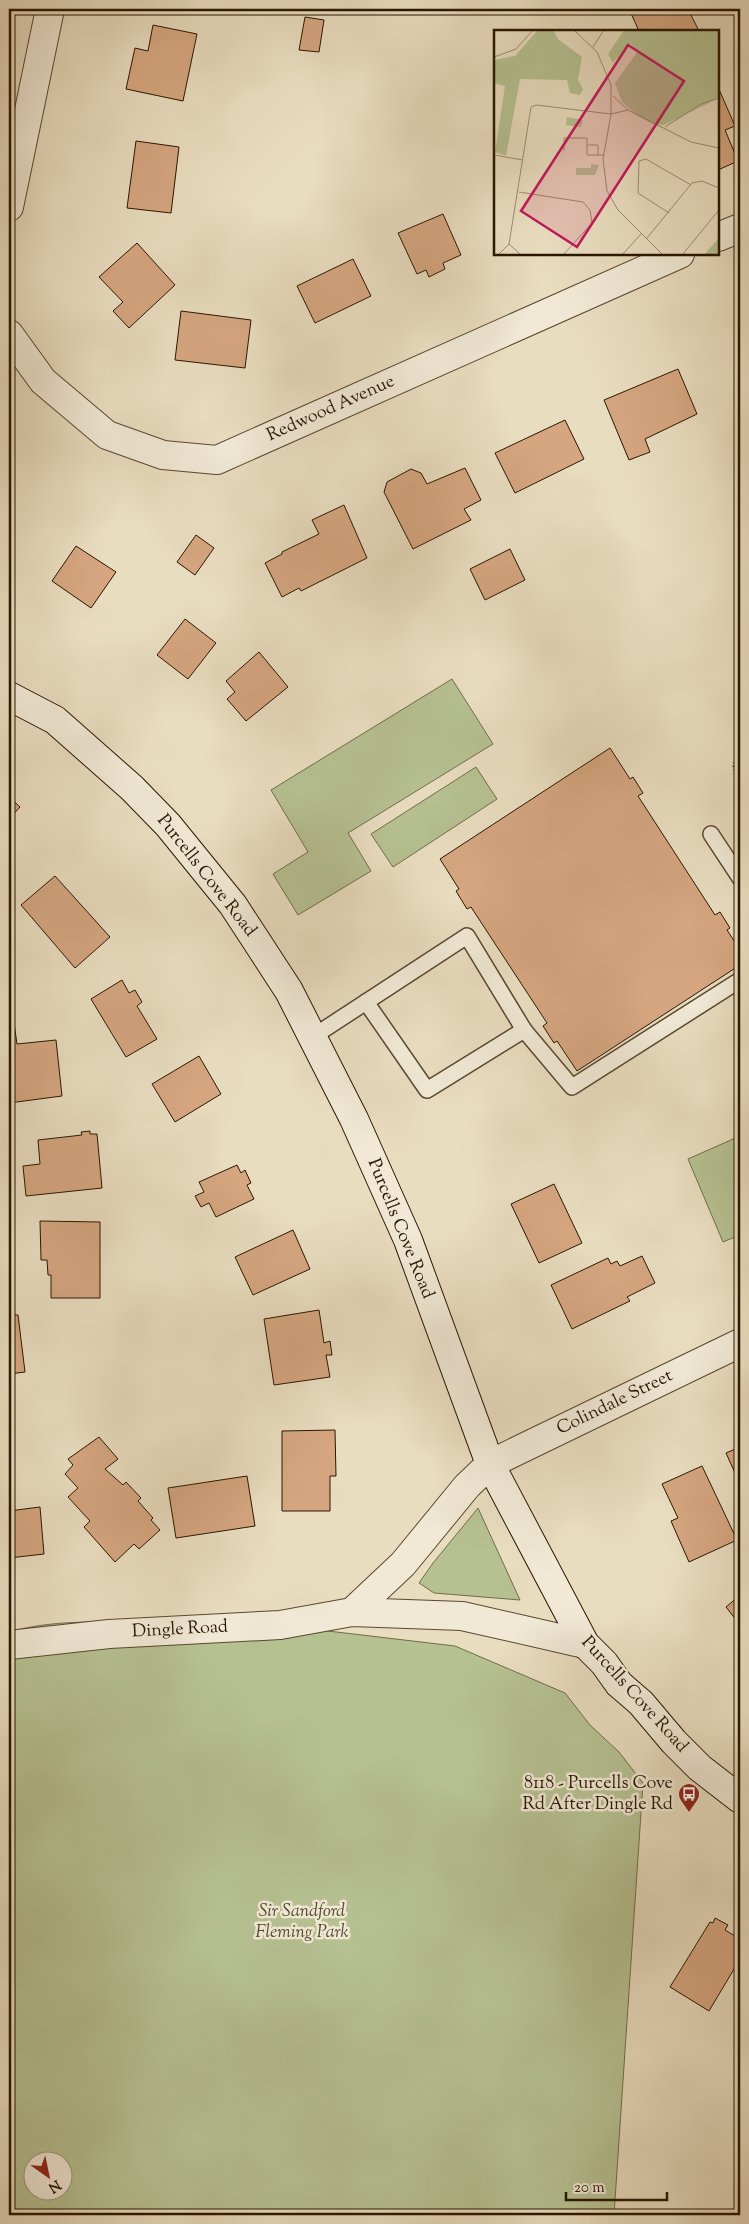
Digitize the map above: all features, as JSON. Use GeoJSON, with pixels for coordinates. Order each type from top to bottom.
{"type":"FeatureCollection","features":[{"type":"Feature","properties":{"kind":"street"},"geometry":{"type":"LineString","coordinates":[[9,207],[50,9]]}},
{"type":"Feature","properties":{"kind":"street"},"geometry":{"type":"LineString","coordinates":[[719,237],[740,228]]}},
{"type":"Feature","properties":{"kind":"street","name":"Redwood Avenue"},"geometry":{"type":"LineString","coordinates":[[9,334],[43,381],[106,435],[163,455],[217,460],[678,255]]}},
{"type":"Feature","properties":{"kind":"street","name":"Purcells Cove Road"},"geometry":{"type":"LineString","coordinates":[[9,696],[55,720],[126,782],[168,825],[201,864],[247,926],[289,991],[314,1036],[354,1119],[408,1240],[490,1464],[585,1644],[604,1663],[619,1684],[641,1703],[661,1728],[694,1762],[725,1789],[740,1799]]}},
{"type":"Feature","properties":{"kind":"street","name":"Colindale Street"},"geometry":{"type":"LineString","coordinates":[[490,1464],[740,1343]]}},
{"type":"Feature","properties":{"kind":"street"},"geometry":{"type":"LineString","coordinates":[[352,1612],[403,1564],[467,1486],[490,1464]]}},
{"type":"Feature","properties":{"kind":"street","name":"Dingle Road"},"geometry":{"type":"LineString","coordinates":[[9,1645],[110,1634],[280,1625],[352,1612],[462,1616],[585,1644]]}},
{"type":"Feature","properties":{"kind":"lane"},"geometry":{"type":"LineString","coordinates":[[712,834],[740,878]]}},
{"type":"Feature","properties":{"kind":"lane"},"geometry":{"type":"LineString","coordinates":[[314,1036],[467,936],[524,1030],[572,1086],[740,980]]}},
{"type":"Feature","properties":{"kind":"lane"},"geometry":{"type":"LineString","coordinates":[[366,1002],[427,1090],[524,1030]]}},
{"type":"Feature","properties":{"kind":"path"},"geometry":{"type":"LineString","coordinates":[[740,735],[734,766],[740,802]]}},
{"type":"Feature","properties":{"kind":"green space"},"geometry":{"type":"Polygon","coordinates":[[[452,679],[493,744],[348,833],[371,871],[298,915],[273,874],[308,852],[271,790],[452,679]]]}},
{"type":"Feature","properties":{"kind":"green space"},"geometry":{"type":"Polygon","coordinates":[[[476,767],[497,799],[393,867],[371,834],[476,767]]]}},
{"type":"Feature","properties":{"kind":"green space"},"geometry":{"type":"Polygon","coordinates":[[[740,1136],[740,1235],[723,1242],[688,1159],[740,1136]]]}},
{"type":"Feature","properties":{"kind":"green space"},"geometry":{"type":"Polygon","coordinates":[[[478,1508],[520,1600],[434,1593],[419,1583],[478,1508]]]}},
{"type":"Feature","properties":{"kind":"green space","name":"Sir Sandford Fleming Park"},"geometry":{"type":"Polygon","coordinates":[[[226,1619],[455,1646],[565,1693],[590,1725],[619,1752],[643,1783],[614,2215],[9,2215],[9,1632],[59,1623],[138,1623],[216,1628],[226,1619]]]}},
{"type":"Feature","properties":{"kind":"building"},"geometry":{"type":"Polygon","coordinates":[[[629,9],[688,9],[698,29],[696,30],[639,30],[629,9]]]}},
{"type":"Feature","properties":{"kind":"building"},"geometry":{"type":"Polygon","coordinates":[[[305,17],[324,20],[319,52],[299,50],[305,17]]]}},
{"type":"Feature","properties":{"kind":"building"},"geometry":{"type":"Polygon","coordinates":[[[153,25],[197,34],[183,101],[126,89],[135,48],[148,51],[153,25]]]}},
{"type":"Feature","properties":{"kind":"building"},"geometry":{"type":"Polygon","coordinates":[[[719,89],[735,126],[725,130],[738,161],[719,170],[719,89]]]}},
{"type":"Feature","properties":{"kind":"building"},"geometry":{"type":"Polygon","coordinates":[[[136,141],[179,147],[171,213],[127,208],[136,141]]]}},
{"type":"Feature","properties":{"kind":"building"},"geometry":{"type":"Polygon","coordinates":[[[443,214],[461,255],[443,263],[445,269],[429,277],[426,270],[417,274],[398,233],[443,214]]]}},
{"type":"Feature","properties":{"kind":"building"},"geometry":{"type":"Polygon","coordinates":[[[137,243],[175,285],[129,328],[113,311],[123,302],[99,277],[137,243]]]}},
{"type":"Feature","properties":{"kind":"building"},"geometry":{"type":"Polygon","coordinates":[[[353,259],[371,296],[315,323],[297,286],[353,259]]]}},
{"type":"Feature","properties":{"kind":"building"},"geometry":{"type":"Polygon","coordinates":[[[181,311],[251,320],[245,368],[175,360],[181,311]]]}},
{"type":"Feature","properties":{"kind":"building"},"geometry":{"type":"Polygon","coordinates":[[[678,369],[697,414],[645,439],[650,452],[629,460],[604,400],[678,369]]]}},
{"type":"Feature","properties":{"kind":"building"},"geometry":{"type":"Polygon","coordinates":[[[565,420],[584,459],[515,493],[495,453],[565,420]]]}},
{"type":"Feature","properties":{"kind":"building"},"geometry":{"type":"Polygon","coordinates":[[[465,468],[481,500],[464,509],[471,520],[413,549],[384,492],[387,482],[411,469],[421,473],[427,484],[465,468]]]}},
{"type":"Feature","properties":{"kind":"building"},"geometry":{"type":"Polygon","coordinates":[[[344,505],[367,558],[301,591],[299,588],[282,597],[265,563],[282,554],[282,552],[319,534],[312,520],[344,505]]]}},
{"type":"Feature","properties":{"kind":"building"},"geometry":{"type":"Polygon","coordinates":[[[196,535],[214,548],[195,575],[177,562],[196,535]]]}},
{"type":"Feature","properties":{"kind":"building"},"geometry":{"type":"Polygon","coordinates":[[[76,546],[116,572],[91,608],[52,581],[76,546]]]}},
{"type":"Feature","properties":{"kind":"building"},"geometry":{"type":"Polygon","coordinates":[[[510,549],[525,580],[485,600],[470,569],[510,549]]]}},
{"type":"Feature","properties":{"kind":"building"},"geometry":{"type":"Polygon","coordinates":[[[185,619],[216,643],[188,679],[157,655],[185,619]]]}},
{"type":"Feature","properties":{"kind":"building"},"geometry":{"type":"Polygon","coordinates":[[[259,652],[288,687],[246,721],[227,699],[235,692],[226,681],[259,652]]]}},
{"type":"Feature","properties":{"kind":"building"},"geometry":{"type":"Polygon","coordinates":[[[610,748],[630,779],[633,777],[643,793],[638,796],[715,915],[720,912],[730,928],[727,930],[740,950],[740,965],[577,1071],[557,1041],[554,1043],[543,1026],[547,1023],[471,907],[467,909],[456,891],[459,889],[440,859],[610,748]]]}},
{"type":"Feature","properties":{"kind":"building"},"geometry":{"type":"Polygon","coordinates":[[[9,797],[20,807],[9,819],[9,797]]]}},
{"type":"Feature","properties":{"kind":"building"},"geometry":{"type":"Polygon","coordinates":[[[55,876],[110,937],[75,968],[21,905],[55,876]]]}},
{"type":"Feature","properties":{"kind":"building"},"geometry":{"type":"Polygon","coordinates":[[[122,980],[129,993],[135,990],[142,1002],[137,1006],[157,1039],[126,1057],[91,999],[122,980]]]}},
{"type":"Feature","properties":{"kind":"building"},"geometry":{"type":"Polygon","coordinates":[[[9,1009],[12,1009],[17,1044],[56,1040],[62,1096],[9,1103],[9,1009]]]}},
{"type":"Feature","properties":{"kind":"building"},"geometry":{"type":"Polygon","coordinates":[[[199,1056],[221,1094],[175,1122],[152,1084],[199,1056]]]}},
{"type":"Feature","properties":{"kind":"building"},"geometry":{"type":"Polygon","coordinates":[[[90,1131],[90,1134],[97,1134],[102,1188],[26,1196],[23,1166],[40,1164],[38,1140],[82,1135],[81,1132],[90,1131]]]}},
{"type":"Feature","properties":{"kind":"building"},"geometry":{"type":"Polygon","coordinates":[[[237,1165],[241,1173],[245,1170],[251,1183],[247,1185],[254,1199],[216,1217],[209,1203],[201,1207],[195,1196],[204,1192],[199,1182],[237,1165]]]}},
{"type":"Feature","properties":{"kind":"building"},"geometry":{"type":"Polygon","coordinates":[[[554,1184],[582,1243],[539,1263],[511,1204],[554,1184]]]}},
{"type":"Feature","properties":{"kind":"building"},"geometry":{"type":"Polygon","coordinates":[[[40,1221],[100,1222],[100,1298],[51,1298],[51,1275],[48,1275],[47,1260],[41,1260],[40,1221]]]}},
{"type":"Feature","properties":{"kind":"building"},"geometry":{"type":"Polygon","coordinates":[[[293,1230],[310,1269],[253,1295],[235,1257],[293,1230]]]}},
{"type":"Feature","properties":{"kind":"building"},"geometry":{"type":"Polygon","coordinates":[[[642,1256],[655,1283],[627,1297],[630,1301],[572,1329],[551,1285],[608,1258],[611,1264],[617,1261],[620,1266],[642,1256]]]}},
{"type":"Feature","properties":{"kind":"building"},"geometry":{"type":"Polygon","coordinates":[[[319,1310],[324,1343],[330,1341],[332,1355],[326,1355],[330,1377],[274,1385],[264,1319],[319,1310]]]}},
{"type":"Feature","properties":{"kind":"building"},"geometry":{"type":"Polygon","coordinates":[[[9,1315],[18,1315],[25,1372],[9,1374],[9,1315]]]}},
{"type":"Feature","properties":{"kind":"building"},"geometry":{"type":"Polygon","coordinates":[[[335,1430],[336,1476],[330,1476],[330,1511],[282,1511],[282,1431],[335,1430]]]}},
{"type":"Feature","properties":{"kind":"building"},"geometry":{"type":"Polygon","coordinates":[[[99,1437],[118,1459],[105,1469],[123,1485],[126,1482],[141,1498],[138,1501],[153,1518],[151,1520],[160,1530],[139,1549],[134,1544],[115,1562],[84,1527],[90,1521],[68,1497],[78,1488],[65,1474],[73,1465],[68,1459],[99,1437]]]}},
{"type":"Feature","properties":{"kind":"building"},"geometry":{"type":"Polygon","coordinates":[[[740,1447],[740,1470],[735,1473],[726,1453],[740,1447]]]}},
{"type":"Feature","properties":{"kind":"building"},"geometry":{"type":"Polygon","coordinates":[[[702,1466],[737,1540],[689,1562],[671,1521],[678,1518],[662,1484],[702,1466]]]}},
{"type":"Feature","properties":{"kind":"building"},"geometry":{"type":"Polygon","coordinates":[[[247,1476],[255,1526],[176,1538],[168,1488],[247,1476]]]}},
{"type":"Feature","properties":{"kind":"building"},"geometry":{"type":"Polygon","coordinates":[[[40,1507],[44,1554],[9,1558],[9,1511],[40,1507]]]}},
{"type":"Feature","properties":{"kind":"building"},"geometry":{"type":"Polygon","coordinates":[[[740,1586],[740,1625],[726,1607],[738,1597],[734,1592],[740,1586]]]}},
{"type":"Feature","properties":{"kind":"building"},"geometry":{"type":"Polygon","coordinates":[[[715,1918],[728,1925],[725,1930],[740,1939],[740,1959],[709,2011],[670,1987],[710,1922],[713,1923],[715,1918]]]}},
{"type":"Feature","properties":{"kind":"place","name":"8118 - Purcells Cove Rd After Dingle Rd"},"geometry":{"type":"Point","coordinates":[689,1813]}}]}
